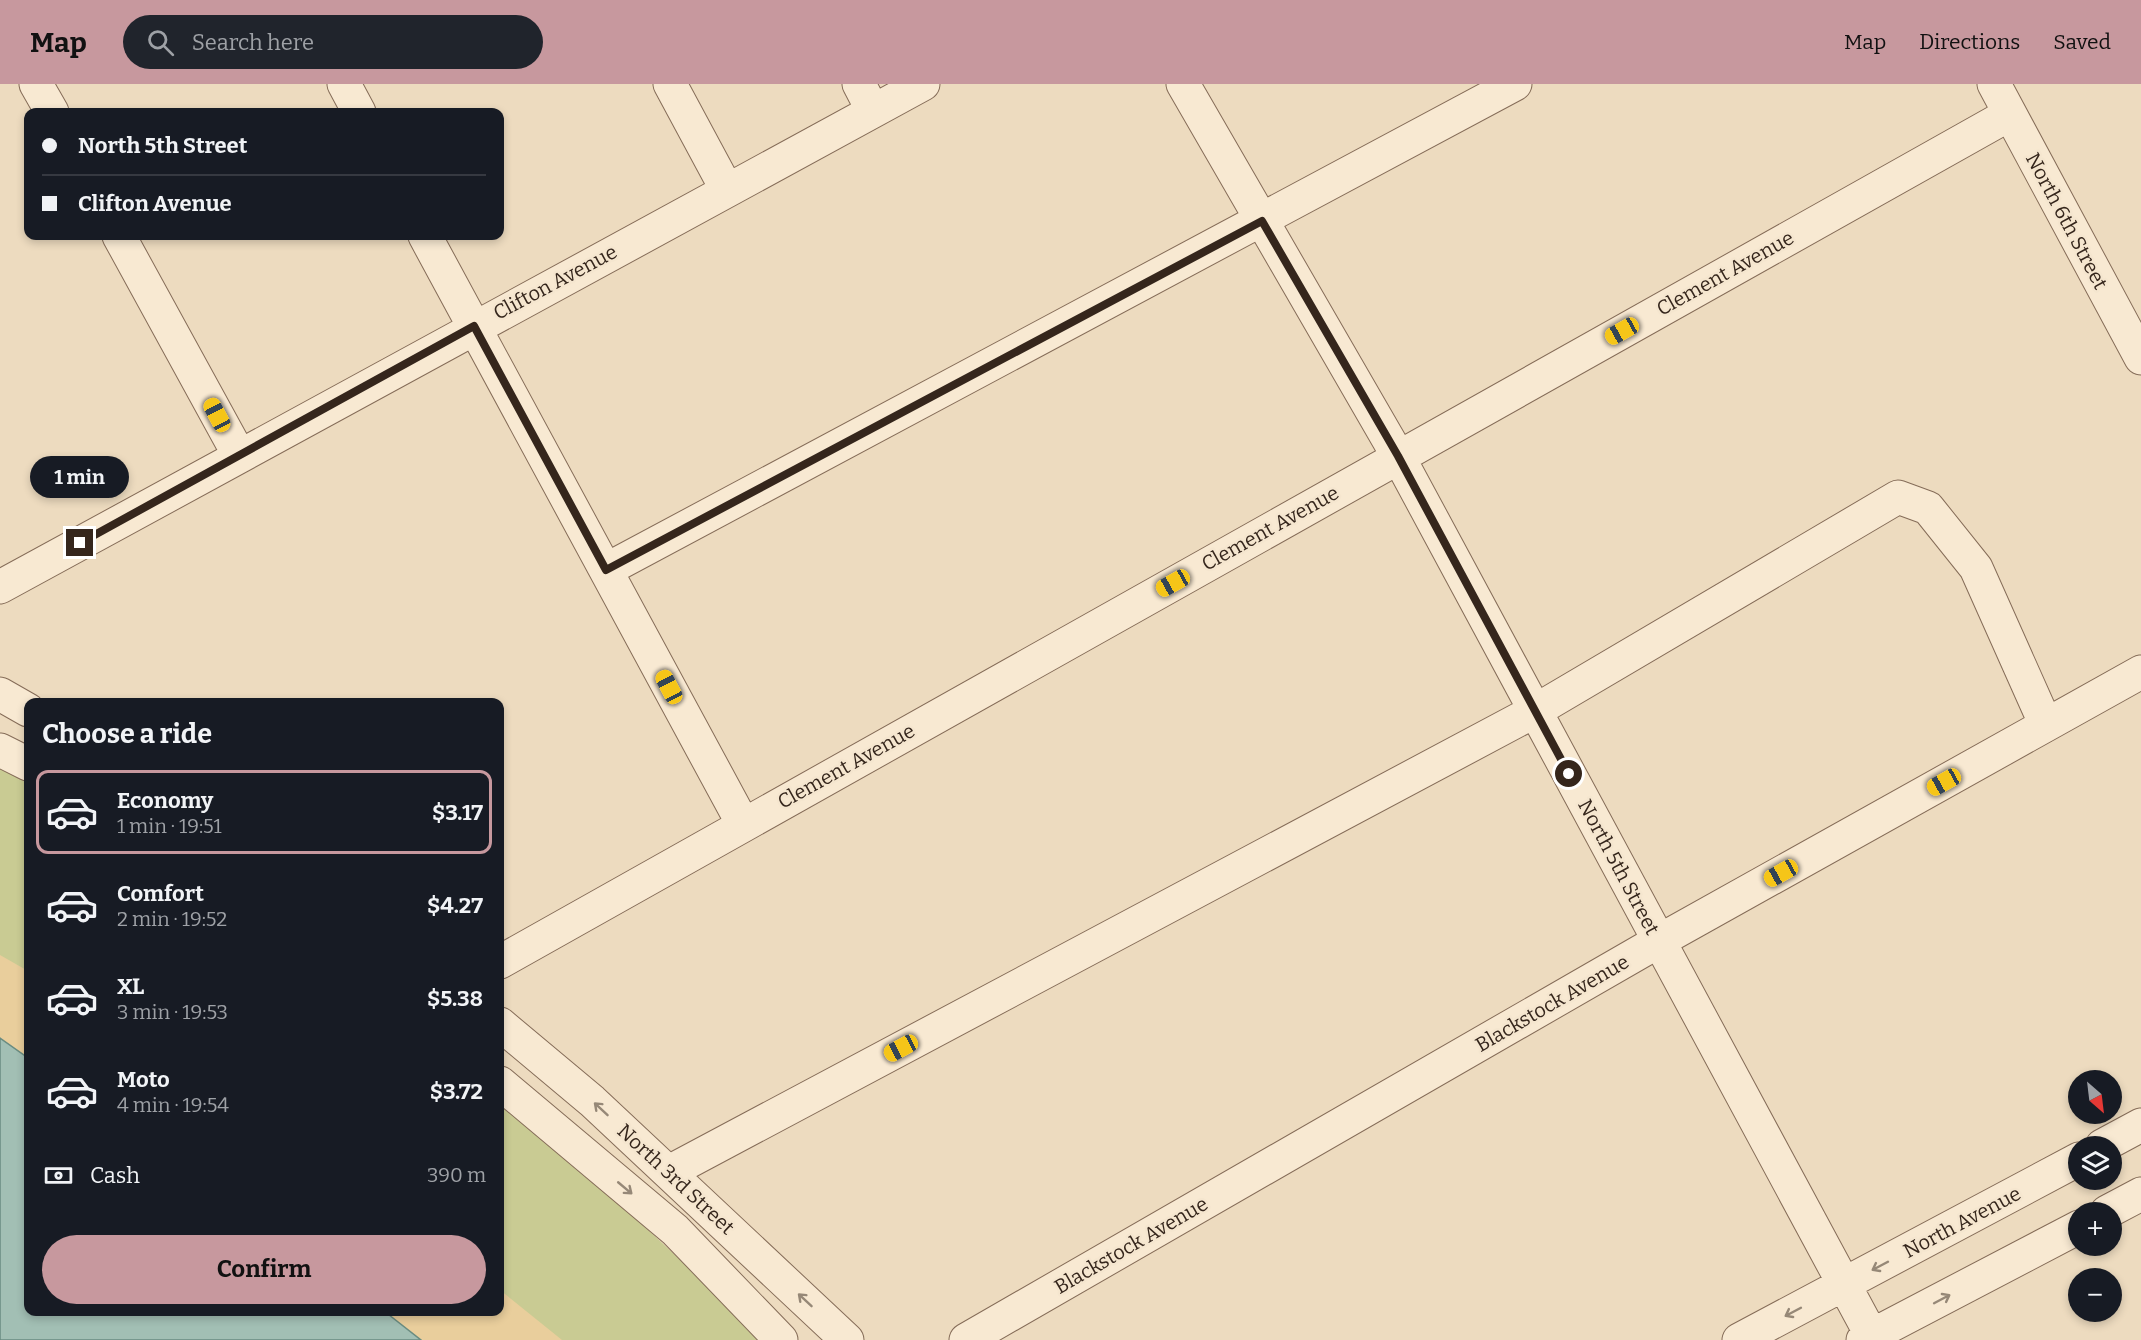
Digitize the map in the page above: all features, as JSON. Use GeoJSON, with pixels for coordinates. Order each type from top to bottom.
{"type":"FeatureCollection","features":[{"type":"Feature","properties":{"kind":"street"},"geometry":{"type":"LineString","coordinates":[[36,84],[50,108]]}},
{"type":"Feature","properties":{"kind":"street"},"geometry":{"type":"LineString","coordinates":[[344,84],[358,108]]}},
{"type":"Feature","properties":{"kind":"street"},"geometry":{"type":"LineString","coordinates":[[670,84],[727,190]]}},
{"type":"Feature","properties":{"kind":"street","name":"Clifton Avenue"},"geometry":{"type":"LineString","coordinates":[[0,587],[474,326],[727,190],[866,97],[923,84]]}},
{"type":"Feature","properties":{"kind":"street","name":"North 5th Street"},"geometry":{"type":"LineString","coordinates":[[1183,84],[1398,456],[1845,1285],[1869,1338]]}},
{"type":"Feature","properties":{"kind":"street"},"geometry":{"type":"LineString","coordinates":[[606,570],[1515,84]]}},
{"type":"Feature","properties":{"kind":"street","name":"North 6th Street"},"geometry":{"type":"LineString","coordinates":[[1994,84],[2141,358]]}},
{"type":"Feature","properties":{"kind":"street","name":"Clement Avenue"},"geometry":{"type":"LineString","coordinates":[[504,960],[2010,114]]}},
{"type":"Feature","properties":{"kind":"street"},"geometry":{"type":"LineString","coordinates":[[121,240],[239,455]]}},
{"type":"Feature","properties":{"kind":"street"},"geometry":{"type":"LineString","coordinates":[[427,240],[743,824]]}},
{"type":"Feature","properties":{"kind":"street"},"geometry":{"type":"LineString","coordinates":[[669,1172],[1535,711],[1898,497],[1928,508],[1976,568],[2046,725]]}},
{"type":"Feature","properties":{"kind":"street","name":"Blackstock Avenue"},"geometry":{"type":"LineString","coordinates":[[966,1340],[1659,941],[2141,672]]}},
{"type":"Feature","properties":{"kind":"street"},"geometry":{"type":"LineString","coordinates":[[0,694],[24,708]]}},
{"type":"Feature","properties":{"kind":"street"},"geometry":{"type":"LineString","coordinates":[[0,750],[24,762]]}},
{"type":"Feature","properties":{"kind":"street","name":"North 3rd Street"},"geometry":{"type":"LineString","coordinates":[[504,1027],[592,1101],[848,1340]]}},
{"type":"Feature","properties":{"kind":"street","name":"North 3rd Street"},"geometry":{"type":"LineString","coordinates":[[504,1086],[675,1230],[781,1340]]}},
{"type":"Feature","properties":{"kind":"street"},"geometry":{"type":"LineString","coordinates":[[2121,1136],[2141,1125]]}},
{"type":"Feature","properties":{"kind":"street","name":"North Avenue"},"geometry":{"type":"LineString","coordinates":[[1845,1285],[2068,1165]]}},
{"type":"Feature","properties":{"kind":"street"},"geometry":{"type":"LineString","coordinates":[[2122,1204],[2141,1194]]}},
{"type":"Feature","properties":{"kind":"street"},"geometry":{"type":"LineString","coordinates":[[1869,1338],[2068,1233]]}},
{"type":"Feature","properties":{"kind":"street"},"geometry":{"type":"LineString","coordinates":[[1739,1340],[1845,1285]]}},
{"type":"Feature","properties":{"kind":"green space"},"geometry":{"type":"Polygon","coordinates":[[[0,765],[24,779],[24,1055],[0,1038],[0,765]]]}},
{"type":"Feature","properties":{"kind":"green space"},"geometry":{"type":"Polygon","coordinates":[[[504,1104],[634,1217],[763,1340],[421,1340],[486,1316],[504,1316],[504,1104]]]}},
{"type":"Feature","properties":{"kind":"sand"},"geometry":{"type":"Polygon","coordinates":[[[0,955],[24,969],[24,1055],[0,1038],[0,955]]]}},
{"type":"Feature","properties":{"kind":"sand"},"geometry":{"type":"Polygon","coordinates":[[[504,1293],[562,1340],[421,1340],[390,1316],[504,1316],[504,1293]]]}},
{"type":"Feature","properties":{"kind":"shaded area"},"geometry":{"type":"Polygon","coordinates":[[[0,1038],[24,1055],[24,1316],[390,1316],[421,1340],[0,1340],[0,1038]]]}},
{"type":"Feature","properties":{"kind":"route"},"geometry":{"type":"LineString","coordinates":[[80,543],[474,326],[606,570],[1262,221],[1398,456],[1569,774]]}}]}
